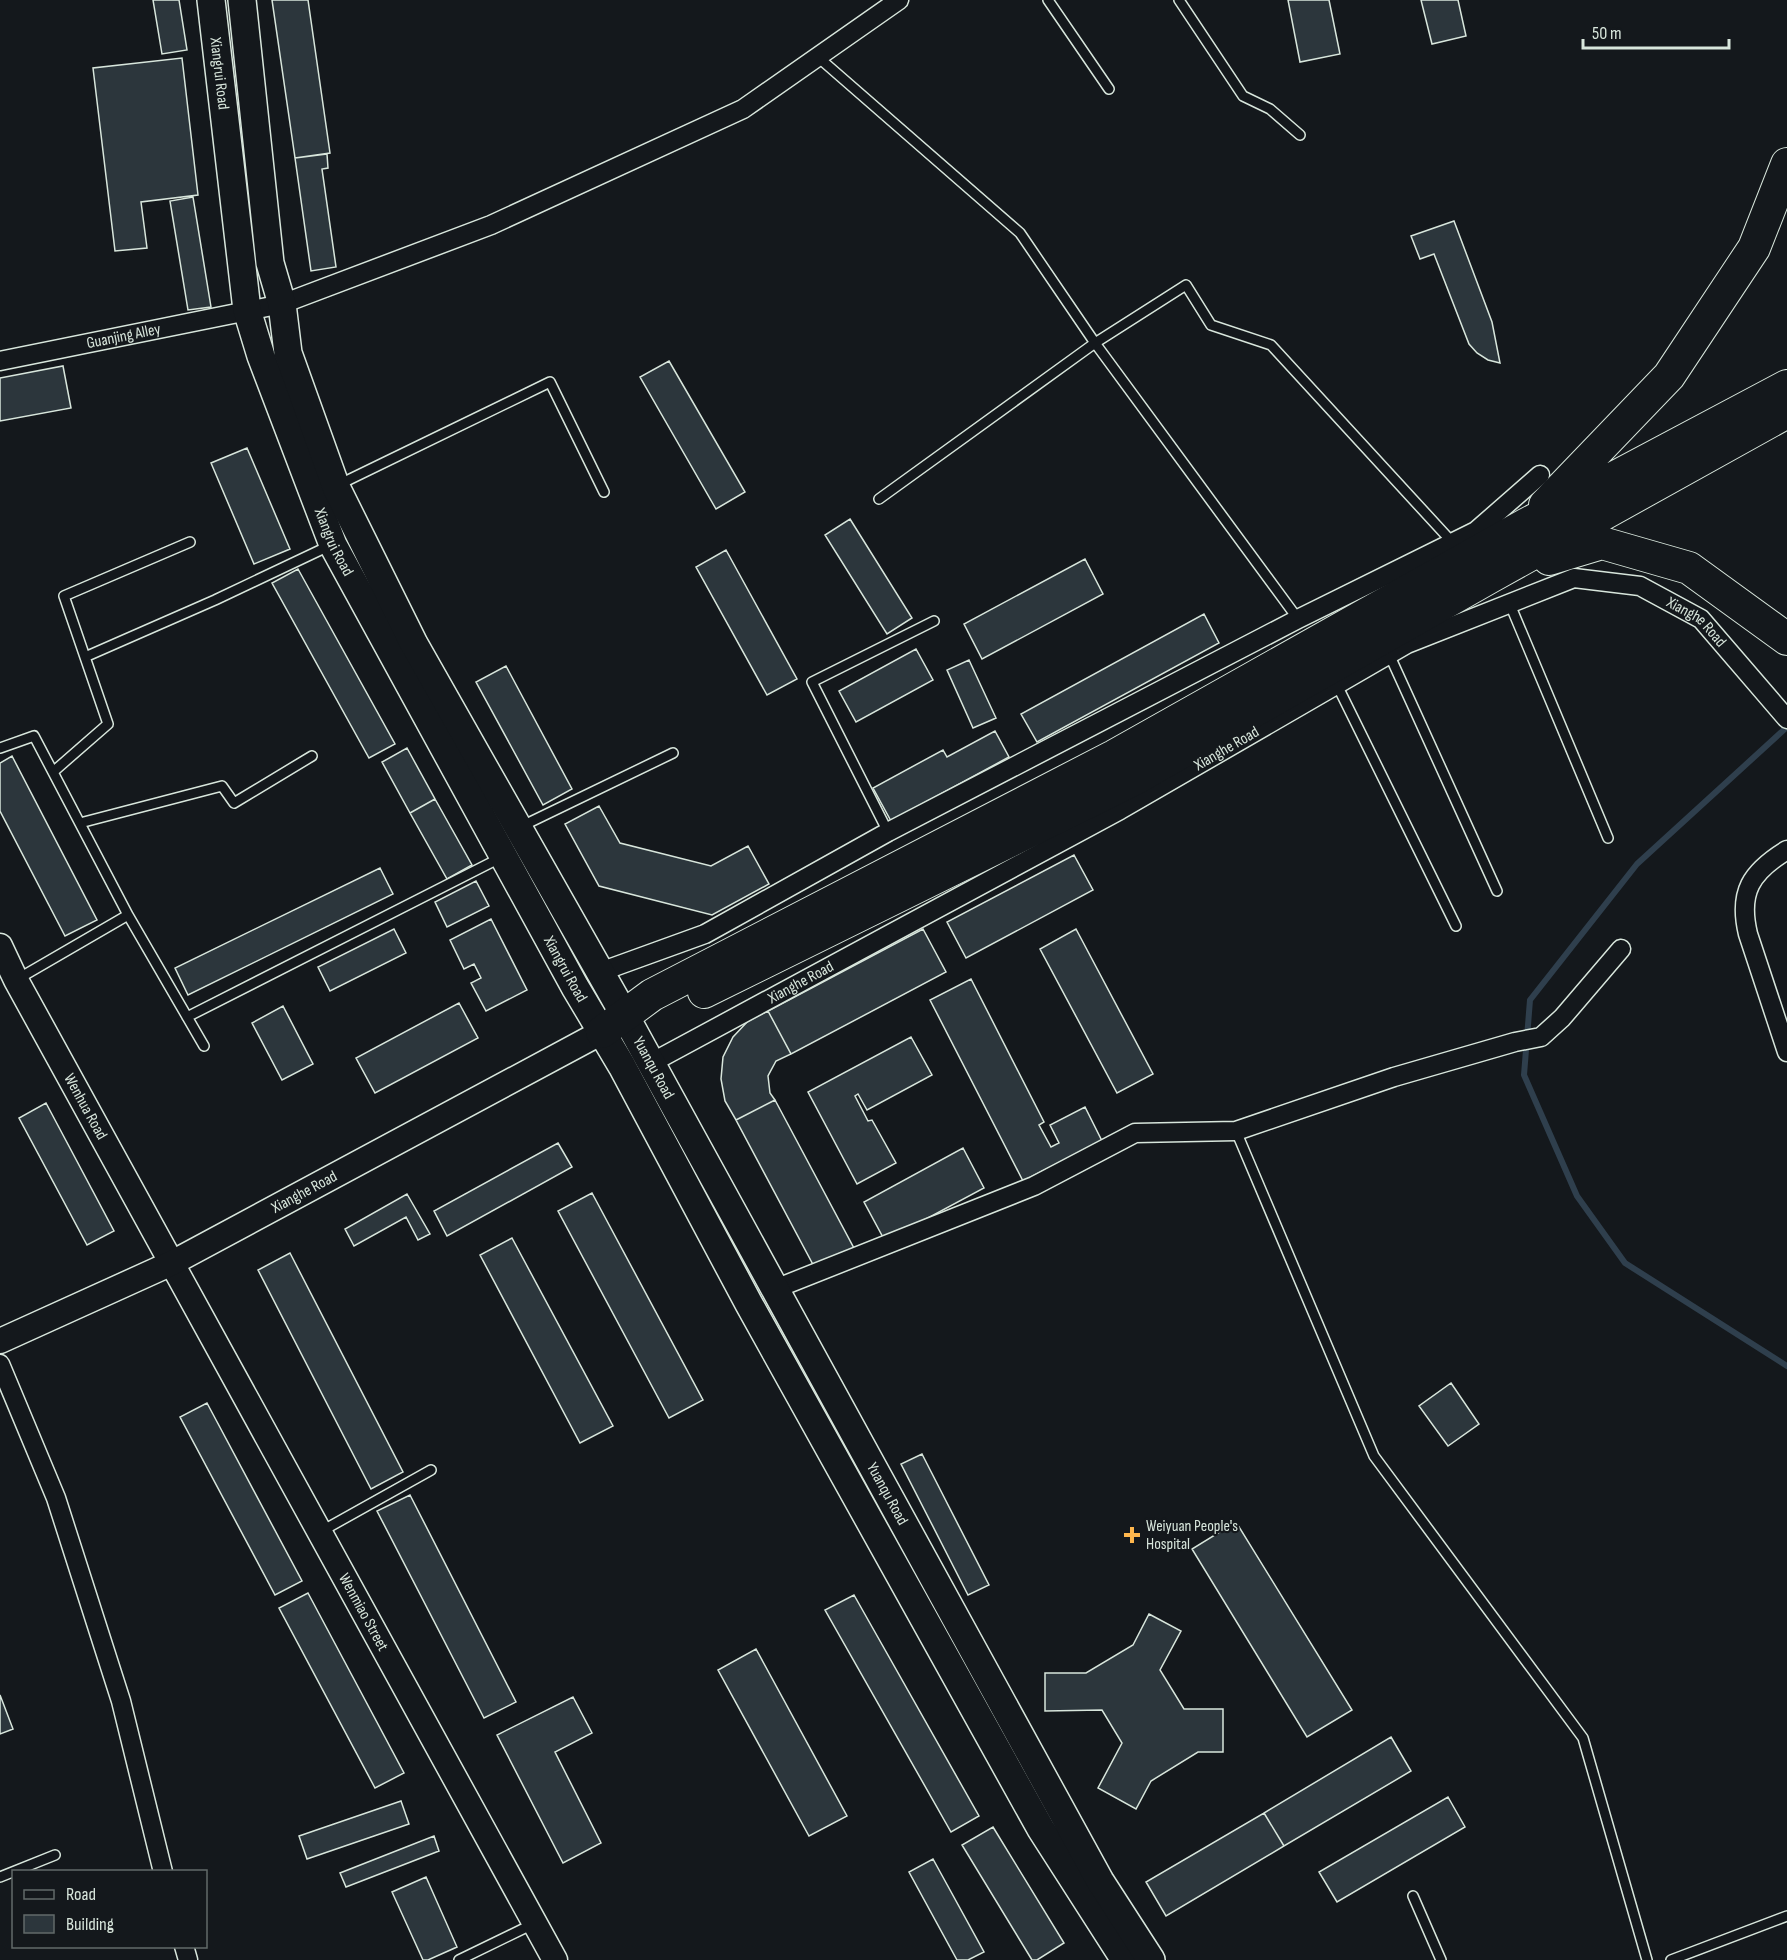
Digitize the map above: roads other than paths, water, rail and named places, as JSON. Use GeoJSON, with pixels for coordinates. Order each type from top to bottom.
{"type":"FeatureCollection","features":[{"type":"Feature","properties":{"kind":"highway"},"geometry":{"type":"LineString","coordinates":[[1525,525],[1669,376],[1754,248],[1787,164]]}},
{"type":"Feature","properties":{"kind":"highway"},"geometry":{"type":"LineString","coordinates":[[615,1028],[652,995],[1114,756],[1525,525],[1787,386]]}},
{"type":"Feature","properties":{"kind":"highway"},"geometry":{"type":"LineString","coordinates":[[615,1028],[663,1012],[1133,780],[1490,577],[1787,412]]}},
{"type":"Feature","properties":{"kind":"highway"},"geometry":{"type":"LineString","coordinates":[[1490,577],[1602,543],[1689,568],[1787,639]]}},
{"type":"Feature","properties":{"kind":"main road","name":"Xiangrui Road"},"geometry":{"type":"LineString","coordinates":[[211,0],[247,310],[261,356],[333,545],[505,856],[615,1028]]}},
{"type":"Feature","properties":{"kind":"main road","name":"Xiangrui Road"},"geometry":{"type":"LineString","coordinates":[[242,0],[270,263],[282,304],[288,353],[336,486],[414,644],[600,972],[615,1028]]}},
{"type":"Feature","properties":{"kind":"main road","name":"Wenhua Road"},"geometry":{"type":"LineString","coordinates":[[0,946],[16,980],[172,1263]]}},
{"type":"Feature","properties":{"kind":"main road","name":"Yuanqu Road"},"geometry":{"type":"LineString","coordinates":[[615,1028],[651,1063],[1100,1881],[1151,1960]]}},
{"type":"Feature","properties":{"kind":"main road","name":"Yuanqu Road"},"geometry":{"type":"LineString","coordinates":[[615,1028],[622,1066],[749,1304],[1041,1829],[1125,1960]]}},
{"type":"Feature","properties":{"kind":"main road","name":"Xianghe Road"},"geometry":{"type":"LineString","coordinates":[[0,1341],[172,1263],[615,1028]]}},
{"type":"Feature","properties":{"kind":"main road","name":"Wenmiao Street"},"geometry":{"type":"LineString","coordinates":[[172,1263],[555,1960]]}},
{"type":"Feature","properties":{"kind":"street","name":"Guanjing Alley"},"geometry":{"type":"LineString","coordinates":[[0,361],[282,304],[491,225],[743,109],[899,0]]}},
{"type":"Feature","properties":{"kind":"street"},"geometry":{"type":"LineString","coordinates":[[600,972],[705,934],[888,832],[1298,619],[1476,531],[1540,475]]}},
{"type":"Feature","properties":{"kind":"street","name":"Xianghe Road"},"geometry":{"type":"LineString","coordinates":[[651,1063],[1120,810],[1407,644],[1574,578],[1640,586],[1701,619],[1787,719]]}},
{"type":"Feature","properties":{"kind":"street"},"geometry":{"type":"LineString","coordinates":[[1787,850],[1764,865],[1752,880],[1745,897],[1744,916],[1787,1052]]}},
{"type":"Feature","properties":{"kind":"street"},"geometry":{"type":"LineString","coordinates":[[775,1289],[1034,1186],[1135,1133],[1236,1131],[1394,1077],[1515,1042],[1541,1037],[1562,1018],[1621,949]]}},
{"type":"Feature","properties":{"kind":"street"},"geometry":{"type":"LineString","coordinates":[[0,1364],[56,1498],[121,1701],[163,1870]]}},
{"type":"Feature","properties":{"kind":"lane"},"geometry":{"type":"LineString","coordinates":[[1048,0],[1109,89]]}},
{"type":"Feature","properties":{"kind":"lane"},"geometry":{"type":"LineString","coordinates":[[1179,0],[1243,96],[1270,109],[1300,135]]}},
{"type":"Feature","properties":{"kind":"lane"},"geometry":{"type":"LineString","coordinates":[[818,57],[1020,233],[1095,343],[1298,619]]}},
{"type":"Feature","properties":{"kind":"lane"},"geometry":{"type":"LineString","coordinates":[[879,499],[1095,343],[1186,285],[1211,325],[1271,345],[1453,543]]}},
{"type":"Feature","properties":{"kind":"lane"},"geometry":{"type":"LineString","coordinates":[[336,486],[550,382],[604,492]]}},
{"type":"Feature","properties":{"kind":"lane"},"geometry":{"type":"LineString","coordinates":[[53,772],[108,724],[64,596],[190,542]]}},
{"type":"Feature","properties":{"kind":"lane"},"geometry":{"type":"LineString","coordinates":[[85,657],[333,545]]}},
{"type":"Feature","properties":{"kind":"lane"},"geometry":{"type":"LineString","coordinates":[[1509,603],[1608,838]]}},
{"type":"Feature","properties":{"kind":"lane"},"geometry":{"type":"LineString","coordinates":[[888,832],[812,682],[934,621]]}},
{"type":"Feature","properties":{"kind":"lane"},"geometry":{"type":"LineString","coordinates":[[1389,654],[1497,891]]}},
{"type":"Feature","properties":{"kind":"lane"},"geometry":{"type":"LineString","coordinates":[[1336,685],[1456,926]]}},
{"type":"Feature","properties":{"kind":"lane"},"geometry":{"type":"LineString","coordinates":[[0,748],[34,736],[128,915],[204,1046]]}},
{"type":"Feature","properties":{"kind":"lane"},"geometry":{"type":"LineString","coordinates":[[518,828],[673,753]]}},
{"type":"Feature","properties":{"kind":"lane"},"geometry":{"type":"LineString","coordinates":[[80,823],[222,786],[234,803],[312,756]]}},
{"type":"Feature","properties":{"kind":"lane"},"geometry":{"type":"LineString","coordinates":[[187,1017],[505,856]]}},
{"type":"Feature","properties":{"kind":"lane"},"geometry":{"type":"LineString","coordinates":[[16,980],[128,915]]}},
{"type":"Feature","properties":{"kind":"lane"},"geometry":{"type":"LineString","coordinates":[[1236,1131],[1374,1456],[1583,1738],[1647,1960]]}},
{"type":"Feature","properties":{"kind":"lane"},"geometry":{"type":"LineString","coordinates":[[320,1532],[431,1470]]}},
{"type":"Feature","properties":{"kind":"lane"},"geometry":{"type":"LineString","coordinates":[[18,1870],[55,1855]]}},
{"type":"Feature","properties":{"kind":"lane"},"geometry":{"type":"LineString","coordinates":[[1413,1896],[1441,1960]]}},
{"type":"Feature","properties":{"kind":"lane"},"geometry":{"type":"LineString","coordinates":[[1671,1960],[1787,1917]]}},
{"type":"Feature","properties":{"kind":"lane"},"geometry":{"type":"LineString","coordinates":[[459,1960],[535,1923]]}},
{"type":"Feature","properties":{"kind":"waterway"},"geometry":{"type":"LineString","coordinates":[[1787,727],[1637,864],[1530,1000],[1524,1075],[1577,1196],[1625,1263],[1787,1366]]}},
{"type":"Feature","properties":{"kind":"place","name":"Weiyuan People's Hospital"},"geometry":{"type":"Point","coordinates":[1132,1535]}}]}
